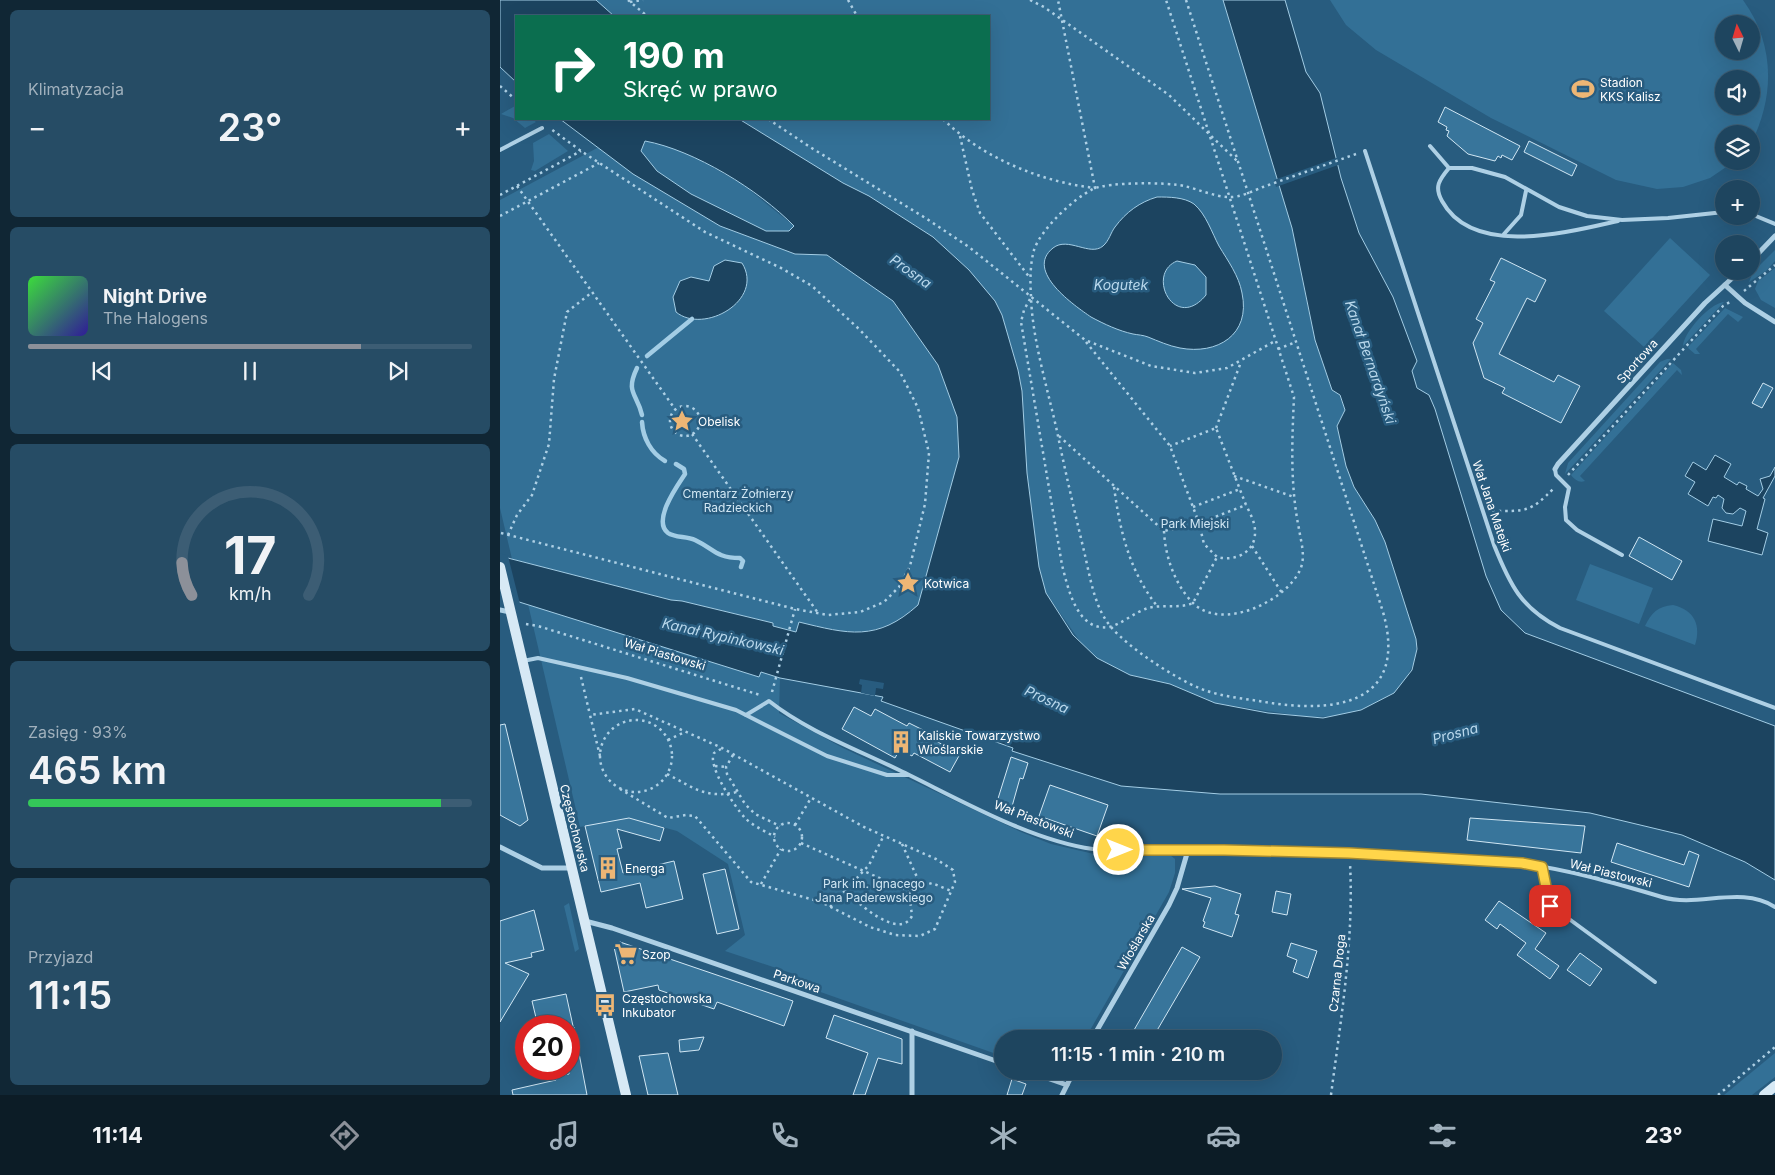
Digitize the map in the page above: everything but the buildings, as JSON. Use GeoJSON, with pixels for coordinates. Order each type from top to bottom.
{"type":"FeatureCollection","features":[{"type":"Feature","properties":{"kind":"street"},"geometry":{"type":"LineString","coordinates":[[1760,252],[1775,236]]}},
{"type":"Feature","properties":{"kind":"street","name":"Sportowa"},"geometry":{"type":"LineString","coordinates":[[1555,470],[1558,464],[1680,330],[1730,280]]}},
{"type":"Feature","properties":{"kind":"street"},"geometry":{"type":"LineString","coordinates":[[1725,285],[1738,297],[1775,322]]}},
{"type":"Feature","properties":{"kind":"street","name":"Częstochowska"},"geometry":{"type":"LineString","coordinates":[[500,566],[626,1095]]}},
{"type":"Feature","properties":{"kind":"street"},"geometry":{"type":"LineString","coordinates":[[500,610],[510,608]]}},
{"type":"Feature","properties":{"kind":"street"},"geometry":{"type":"LineString","coordinates":[[500,847],[542,868],[571,868]]}},
{"type":"Feature","properties":{"kind":"street","name":"Wioślarska"},"geometry":{"type":"LineString","coordinates":[[1097,1030],[1169,905],[1177,888],[1188,850]]}},
{"type":"Feature","properties":{"kind":"street","name":"Parkowa"},"geometry":{"type":"LineString","coordinates":[[585,921],[612,928],[994,1060]]}},
{"type":"Feature","properties":{"kind":"street"},"geometry":{"type":"LineString","coordinates":[[912,1031],[912,1095]]}},
{"type":"Feature","properties":{"kind":"street"},"geometry":{"type":"LineString","coordinates":[[1053,1080],[1067,1085]]}},
{"type":"Feature","properties":{"kind":"street"},"geometry":{"type":"LineString","coordinates":[[1062,1095],[1070,1080]]}},
{"type":"Feature","properties":{"kind":"street"},"geometry":{"type":"LineString","coordinates":[[1764,1095],[1775,1086]]}},
{"type":"Feature","properties":{"kind":"lane"},"geometry":{"type":"LineString","coordinates":[[500,150],[544,127]]}},
{"type":"Feature","properties":{"kind":"lane"},"geometry":{"type":"LineString","coordinates":[[1430,146],[1449,168]]}},
{"type":"Feature","properties":{"kind":"lane","name":"Wał Jana Matejki"},"geometry":{"type":"LineString","coordinates":[[1365,151],[1494,545],[1518,596],[1534,613],[1577,634],[1775,708]]}},
{"type":"Feature","properties":{"kind":"lane"},"geometry":{"type":"LineString","coordinates":[[1622,220],[1561,234],[1532,237],[1489,233],[1465,225],[1446,209],[1437,192],[1439,179],[1449,168],[1472,168],[1505,177],[1559,207],[1587,216],[1622,220],[1715,213]]}},
{"type":"Feature","properties":{"kind":"lane"},"geometry":{"type":"LineString","coordinates":[[1504,234],[1521,214],[1526,190]]}},
{"type":"Feature","properties":{"kind":"lane"},"geometry":{"type":"LineString","coordinates":[[1760,218],[1775,224]]}},
{"type":"Feature","properties":{"kind":"lane"},"geometry":{"type":"LineString","coordinates":[[1555,470],[1561,480],[1570,488],[1565,508],[1566,520],[1578,530],[1622,555]]}},
{"type":"Feature","properties":{"kind":"lane"},"geometry":{"type":"LineString","coordinates":[[522,661],[538,658],[627,678],[736,710],[827,756],[887,775],[910,776]]}},
{"type":"Feature","properties":{"kind":"lane"},"geometry":{"type":"LineString","coordinates":[[746,715],[769,701]]}},
{"type":"Feature","properties":{"kind":"lane","name":"Wał Piastowski"},"geometry":{"type":"LineString","coordinates":[[769,701],[811,727],[910,776],[1023,828],[1074,846],[1119,850],[1349,853],[1501,861],[1542,867],[1614,882],[1675,900],[1742,897],[1757,899],[1775,907]]}},
{"type":"Feature","properties":{"kind":"lane"},"geometry":{"type":"LineString","coordinates":[[1542,867],[1550,906],[1655,982]]}},
{"type":"Feature","properties":{"kind":"path"},"geometry":{"type":"LineString","coordinates":[[629,1],[643,0]]}},
{"type":"Feature","properties":{"kind":"path"},"geometry":{"type":"LineString","coordinates":[[848,0],[856,15]]}},
{"type":"Feature","properties":{"kind":"path"},"geometry":{"type":"LineString","coordinates":[[1030,0],[1061,19],[1169,95],[1238,162]]}},
{"type":"Feature","properties":{"kind":"path"},"geometry":{"type":"LineString","coordinates":[[1058,0],[1095,188]]}},
{"type":"Feature","properties":{"kind":"path"},"geometry":{"type":"LineString","coordinates":[[1058,434],[1164,531],[1169,561],[1194,603],[1215,612],[1236,613],[1266,604],[1282,592],[1295,578],[1303,558],[1294,496],[1292,444],[1294,397],[1166,0]]}},
{"type":"Feature","properties":{"kind":"path"},"geometry":{"type":"LineString","coordinates":[[1095,188],[1073,203],[1045,230],[1034,250],[1030,298],[1058,434],[1092,584],[1100,609],[1111,627],[1175,676],[1200,688],[1226,696],[1297,707],[1338,705],[1357,698],[1383,675],[1389,652],[1386,622],[1186,0]]}},
{"type":"Feature","properties":{"kind":"path"},"geometry":{"type":"LineString","coordinates":[[629,1],[646,15]]}},
{"type":"Feature","properties":{"kind":"path"},"geometry":{"type":"LineString","coordinates":[[500,86],[515,99]]}},
{"type":"Feature","properties":{"kind":"path"},"geometry":{"type":"LineString","coordinates":[[769,120],[810,148],[928,219],[969,247],[1030,298],[1085,340],[1170,446],[1199,523],[1204,544],[1217,557],[1236,558],[1248,551],[1255,539],[1254,526],[1216,428],[1241,362]]}},
{"type":"Feature","properties":{"kind":"path"},"geometry":{"type":"LineString","coordinates":[[945,120],[960,135],[993,155],[1049,178],[1095,188],[1161,182],[1187,186],[1229,198],[1356,154]]}},
{"type":"Feature","properties":{"kind":"path"},"geometry":{"type":"LineString","coordinates":[[501,533],[795,609],[818,614],[838,615],[860,612],[884,602],[899,587],[910,566],[925,504],[929,453],[918,408],[900,372],[859,329],[812,286],[781,268],[705,232],[544,127]]}},
{"type":"Feature","properties":{"kind":"path"},"geometry":{"type":"LineString","coordinates":[[960,135],[972,190],[980,213],[1031,280]]}},
{"type":"Feature","properties":{"kind":"path"},"geometry":{"type":"LineString","coordinates":[[500,195],[581,152]]}},
{"type":"Feature","properties":{"kind":"path"},"geometry":{"type":"LineString","coordinates":[[500,216],[599,163]]}},
{"type":"Feature","properties":{"kind":"path"},"geometry":{"type":"LineString","coordinates":[[517,186],[675,409]]}},
{"type":"Feature","properties":{"kind":"path"},"geometry":{"type":"LineString","coordinates":[[1483,511],[1518,511],[1534,507],[1724,306],[1738,297],[1775,265]]}},
{"type":"Feature","properties":{"kind":"path"},"geometry":{"type":"LineString","coordinates":[[508,535],[517,515],[532,495],[549,444],[554,379],[567,312],[592,293]]}},
{"type":"Feature","properties":{"kind":"path"},"geometry":{"type":"LineString","coordinates":[[1030,298],[1021,322],[1062,565],[1069,590],[1080,614],[1089,623],[1111,627],[1137,612],[1157,606],[1181,606],[1194,603]]}},
{"type":"Feature","properties":{"kind":"path"},"geometry":{"type":"LineString","coordinates":[[1085,340],[1151,366],[1181,373],[1207,373],[1241,362],[1276,341]]}},
{"type":"Feature","properties":{"kind":"path"},"geometry":{"type":"LineString","coordinates":[[1278,349],[1296,342]]}},
{"type":"Feature","properties":{"kind":"path"},"geometry":{"type":"LineString","coordinates":[[686,405],[698,412],[700,426],[692,434],[680,435],[672,429],[670,420],[675,409],[686,405]]}},
{"type":"Feature","properties":{"kind":"path"},"geometry":{"type":"LineString","coordinates":[[1170,446],[1216,428]]}},
{"type":"Feature","properties":{"kind":"path"},"geometry":{"type":"LineString","coordinates":[[692,434],[818,614]]}},
{"type":"Feature","properties":{"kind":"path"},"geometry":{"type":"LineString","coordinates":[[1234,476],[1294,496]]}},
{"type":"Feature","properties":{"kind":"path"},"geometry":{"type":"LineString","coordinates":[[1114,487],[1120,527],[1127,552],[1141,584],[1157,606]]}},
{"type":"Feature","properties":{"kind":"path"},"geometry":{"type":"LineString","coordinates":[[1193,507],[1240,489]]}},
{"type":"Feature","properties":{"kind":"path"},"geometry":{"type":"LineString","coordinates":[[1164,531],[1199,523],[1246,505]]}},
{"type":"Feature","properties":{"kind":"path"},"geometry":{"type":"LineString","coordinates":[[1252,546],[1282,592]]}},
{"type":"Feature","properties":{"kind":"path"},"geometry":{"type":"LineString","coordinates":[[1194,603],[1217,557]]}},
{"type":"Feature","properties":{"kind":"path"},"geometry":{"type":"LineString","coordinates":[[769,701],[795,609]]}},
{"type":"Feature","properties":{"kind":"path","name":"Wał Piastowski"},"geometry":{"type":"LineString","coordinates":[[527,624],[757,694],[769,701]]}},
{"type":"Feature","properties":{"kind":"path"},"geometry":{"type":"LineString","coordinates":[[579,668],[590,715],[605,775],[620,789],[668,818],[686,815],[695,816],[751,882],[830,906],[882,932],[902,936],[920,936],[931,932],[938,925],[955,882],[953,870],[936,859],[884,836],[722,748],[635,709],[590,715]]}},
{"type":"Feature","properties":{"kind":"path"},"geometry":{"type":"LineString","coordinates":[[600,756],[606,736],[613,728],[632,720],[652,724],[668,740],[672,758],[668,774],[659,784],[650,790],[630,792],[620,789]]}},
{"type":"Feature","properties":{"kind":"path"},"geometry":{"type":"LineString","coordinates":[[668,740],[686,732]]}},
{"type":"Feature","properties":{"kind":"path"},"geometry":{"type":"LineString","coordinates":[[722,748],[714,753],[712,757],[714,766],[728,794],[745,817],[775,837]]}},
{"type":"Feature","properties":{"kind":"path"},"geometry":{"type":"LineString","coordinates":[[732,755],[726,767],[730,781],[737,792],[755,814],[780,826]]}},
{"type":"Feature","properties":{"kind":"path"},"geometry":{"type":"LineString","coordinates":[[714,766],[726,767]]}},
{"type":"Feature","properties":{"kind":"path"},"geometry":{"type":"LineString","coordinates":[[668,774],[710,794],[737,792]]}},
{"type":"Feature","properties":{"kind":"path"},"geometry":{"type":"LineString","coordinates":[[795,825],[811,797]]}},
{"type":"Feature","properties":{"kind":"path"},"geometry":{"type":"LineString","coordinates":[[785,823],[795,825],[802,833],[801,843],[792,850],[782,849],[777,845],[775,837],[780,826],[785,823]]}},
{"type":"Feature","properties":{"kind":"path"},"geometry":{"type":"LineString","coordinates":[[830,906],[869,865],[884,836]]}},
{"type":"Feature","properties":{"kind":"path"},"geometry":{"type":"LineString","coordinates":[[801,843],[913,893]]}},
{"type":"Feature","properties":{"kind":"path"},"geometry":{"type":"LineString","coordinates":[[902,843],[921,886]]}},
{"type":"Feature","properties":{"kind":"path"},"geometry":{"type":"LineString","coordinates":[[760,885],[782,849]]}},
{"type":"Feature","properties":{"kind":"path","name":"Czarna Droga"},"geometry":{"type":"LineString","coordinates":[[1331,1095],[1347,969],[1352,891],[1349,853]]}},
{"type":"Feature","properties":{"kind":"path"},"geometry":{"type":"LineString","coordinates":[[845,891],[861,905],[890,923],[902,924],[908,922],[912,916],[910,904],[913,893],[921,886],[932,883],[951,891]]}},
{"type":"Feature","properties":{"kind":"path"},"geometry":{"type":"LineString","coordinates":[[1718,1095],[1775,1047]]}},
{"type":"Feature","properties":{"kind":"green space","name":"Park Miejski"},"geometry":{"type":"Polygon","coordinates":[[[596,0],[1223,0],[1292,228],[1311,323],[1345,410],[1337,426],[1346,466],[1354,487],[1375,520],[1385,542],[1416,639],[1416,659],[1404,682],[1394,693],[1361,710],[1343,716],[1307,717],[1215,703],[1170,684],[1130,675],[1112,668],[1084,647],[1046,593],[1039,567],[1027,473],[1022,391],[1002,315],[969,270],[933,237],[869,196],[843,183],[741,120],[990,120],[990,15],[613,15],[596,0]]]}},
{"type":"Feature","properties":{"kind":"green space","name":"Stadion KKS Kalisz"},"geometry":{"type":"Polygon","coordinates":[[[1330,0],[1743,0],[1753,15],[1715,15],[1715,60],[1760,60],[1760,32],[1766,52],[1768,70],[1767,89],[1759,125],[1715,125],[1715,170],[1722,170],[1710,178],[1683,187],[1657,189],[1616,180],[1491,118],[1376,50],[1346,25],[1330,0]]]}},
{"type":"Feature","properties":{"kind":"green space"},"geometry":{"type":"Polygon","coordinates":[[[515,106],[515,120],[501,114],[515,106]]]}},
{"type":"Feature","properties":{"kind":"green space"},"geometry":{"type":"Polygon","coordinates":[[[515,120],[533,120],[536,122],[525,128],[515,120]]]}},
{"type":"Feature","properties":{"kind":"green space"},"geometry":{"type":"Polygon","coordinates":[[[549,134],[568,151],[535,171],[531,170],[534,161],[533,143],[549,134]]]}},
{"type":"Feature","properties":{"kind":"green space"},"geometry":{"type":"Polygon","coordinates":[[[645,141],[684,151],[742,184],[794,226],[789,231],[766,231],[691,194],[657,171],[641,151],[645,141]]]}},
{"type":"Feature","properties":{"kind":"green space","name":"Cmentarz Żołnierzy Radzieckich"},"geometry":{"type":"Polygon","coordinates":[[[599,147],[633,174],[720,226],[795,254],[827,255],[893,301],[938,365],[957,417],[959,457],[918,605],[903,617],[889,625],[862,632],[832,629],[799,622],[796,632],[773,626],[773,623],[671,600],[512,559],[500,508],[500,200],[599,147]]]}},
{"type":"Feature","properties":{"kind":"green space"},"geometry":{"type":"Polygon","coordinates":[[[1670,238],[1710,275],[1644,347],[1604,311],[1670,238]]]}},
{"type":"Feature","properties":{"kind":"green space"},"geometry":{"type":"Polygon","coordinates":[[[1775,250],[1775,261],[1760,275],[1760,265],[1775,250]]]}},
{"type":"Feature","properties":{"kind":"green space"},"geometry":{"type":"Polygon","coordinates":[[[1775,268],[1775,308],[1761,300],[1755,289],[1760,279],[1775,268]]]}},
{"type":"Feature","properties":{"kind":"green space"},"geometry":{"type":"Polygon","coordinates":[[[1724,302],[1683,346],[1687,334],[1698,320],[1712,307],[1724,302]]]}},
{"type":"Feature","properties":{"kind":"green space"},"geometry":{"type":"Polygon","coordinates":[[[1725,308],[1743,317],[1738,322],[1728,314],[1696,349],[1700,354],[1695,354],[1688,348],[1689,346],[1725,308]]]}},
{"type":"Feature","properties":{"kind":"green space"},"geometry":{"type":"Polygon","coordinates":[[[1671,359],[1565,474],[1568,463],[1660,362],[1671,359]]]}},
{"type":"Feature","properties":{"kind":"green space"},"geometry":{"type":"Polygon","coordinates":[[[1673,363],[1681,370],[1682,375],[1677,370],[1580,476],[1585,481],[1579,481],[1574,478],[1571,475],[1673,363]]]}},
{"type":"Feature","properties":{"kind":"green space"},"geometry":{"type":"Polygon","coordinates":[[[1590,564],[1653,588],[1639,624],[1576,600],[1590,564]]]}},
{"type":"Feature","properties":{"kind":"green space","name":"Park im. Ignacego Jana Paderewskiego"},"geometry":{"type":"Polygon","coordinates":[[[528,604],[759,677],[760,672],[780,678],[779,713],[843,748],[1021,832],[1051,844],[1094,854],[1170,855],[1175,859],[1175,873],[1169,892],[1090,1030],[994,1030],[994,1053],[795,983],[797,975],[725,951],[745,935],[728,864],[677,831],[629,818],[580,827],[528,604]]]}},
{"type":"Feature","properties":{"kind":"green space"},"geometry":{"type":"Polygon","coordinates":[[[1673,605],[1687,611],[1694,620],[1697,631],[1695,645],[1645,626],[1656,611],[1673,605]]]}},
{"type":"Feature","properties":{"kind":"green space"},"geometry":{"type":"Polygon","coordinates":[[[569,903],[579,949],[575,952],[564,906],[569,903]]]}},
{"type":"Feature","properties":{"kind":"green space"},"geometry":{"type":"Polygon","coordinates":[[[1775,1053],[1775,1077],[1752,1095],[1724,1095],[1775,1053]]]}},
{"type":"Feature","properties":{"kind":"water"},"geometry":{"type":"Polygon","coordinates":[[[500,0],[596,0],[613,15],[515,15],[515,81],[500,67],[500,0]]]}},
{"type":"Feature","properties":{"kind":"water"},"geometry":{"type":"Polygon","coordinates":[[[1223,0],[1285,0],[1306,72],[1320,93],[1341,178],[1359,233],[1393,297],[1417,361],[1412,371],[1417,388],[1429,395],[1435,409],[1486,576],[1501,610],[1525,633],[1775,726],[1775,880],[1745,862],[1682,835],[1590,813],[1421,794],[1220,794],[1121,786],[1012,751],[1013,748],[881,701],[883,697],[780,678],[761,672],[759,677],[500,596],[500,556],[671,600],[773,623],[773,626],[796,632],[799,622],[847,632],[875,630],[903,617],[918,605],[959,457],[957,417],[938,365],[893,301],[827,255],[795,254],[720,226],[633,174],[561,120],[741,120],[843,183],[869,196],[933,237],[969,270],[995,301],[1002,315],[1022,391],[1027,473],[1039,567],[1046,593],[1073,635],[1097,658],[1130,675],[1170,684],[1215,703],[1268,713],[1323,718],[1361,710],[1394,693],[1412,670],[1417,649],[1416,639],[1385,542],[1375,520],[1354,487],[1346,466],[1337,426],[1345,410],[1340,395],[1332,390],[1315,340],[1292,228],[1223,0]],[[645,141],[641,151],[657,171],[691,194],[766,231],[789,231],[794,226],[780,212],[725,173],[684,153],[645,141]]]}},
{"type":"Feature","properties":{"kind":"water","name":"Kogutek"},"geometry":{"type":"Polygon","coordinates":[[[1157,197],[1186,200],[1198,208],[1241,287],[1243,308],[1241,320],[1236,331],[1218,345],[1207,348],[1180,348],[1106,325],[1074,305],[1055,287],[1048,277],[1044,267],[1046,257],[1053,248],[1065,244],[1098,249],[1105,244],[1114,229],[1134,208],[1157,197]],[[1177,261],[1168,268],[1164,277],[1164,287],[1168,297],[1175,304],[1184,308],[1195,305],[1206,295],[1206,277],[1195,265],[1177,261]]]}},
{"type":"Feature","properties":{"kind":"water"},"geometry":{"type":"Polygon","coordinates":[[[725,260],[742,263],[747,277],[745,290],[739,301],[728,310],[715,316],[701,319],[688,318],[676,312],[673,297],[680,281],[691,277],[709,281],[714,266],[725,260]]]}},
{"type":"Feature","properties":{"kind":"water"},"geometry":{"type":"Polygon","coordinates":[[[1715,455],[1731,464],[1724,477],[1737,485],[1739,482],[1747,486],[1746,489],[1758,496],[1763,489],[1760,479],[1770,476],[1775,467],[1775,476],[1763,498],[1765,499],[1757,529],[1768,533],[1762,555],[1708,541],[1713,519],[1742,526],[1746,511],[1740,508],[1733,514],[1726,513],[1722,508],[1724,499],[1718,495],[1716,498],[1713,497],[1708,506],[1688,494],[1695,482],[1685,476],[1693,462],[1706,470],[1715,455]]]}},
{"type":"Feature","properties":{"kind":"pier"},"geometry":{"type":"Polygon","coordinates":[[[1339,157],[1341,164],[1276,187],[1274,180],[1339,157]]]}},
{"type":"Feature","properties":{"kind":"pier"},"geometry":{"type":"Polygon","coordinates":[[[500,553],[508,556],[520,604],[500,598],[500,553]]]}},
{"type":"Feature","properties":{"kind":"pier"},"geometry":{"type":"Polygon","coordinates":[[[860,679],[884,683],[883,689],[876,688],[875,696],[861,693],[862,685],[859,684],[860,679]]]}},
{"type":"Feature","properties":{"kind":"waterway"},"geometry":{"type":"LineString","coordinates":[[647,356],[692,319]]}},
{"type":"Feature","properties":{"kind":"waterway"},"geometry":{"type":"LineString","coordinates":[[637,368],[632,388],[642,415]]}},
{"type":"Feature","properties":{"kind":"waterway"},"geometry":{"type":"LineString","coordinates":[[642,422],[644,434],[649,444],[656,454],[665,461]]}},
{"type":"Feature","properties":{"kind":"waterway"},"geometry":{"type":"LineString","coordinates":[[676,464],[684,469],[685,474],[664,512],[664,528],[671,535],[695,540],[720,555],[740,558],[743,561],[741,567]]}},
{"type":"Feature","properties":{"kind":"place","name":"Stadion KKS Kalisz"},"geometry":{"type":"Point","coordinates":[1583,89]}},
{"type":"Feature","properties":{"kind":"place","name":"Obelisk"},"geometry":{"type":"Point","coordinates":[682,421]}},
{"type":"Feature","properties":{"kind":"place","name":"Kotwica"},"geometry":{"type":"Point","coordinates":[908,583]}},
{"type":"Feature","properties":{"kind":"place","name":"Kaliskie Towarzystwo Wioślarskie"},"geometry":{"type":"Point","coordinates":[901,742]}},
{"type":"Feature","properties":{"kind":"place","name":"Energa"},"geometry":{"type":"Point","coordinates":[608,868]}},
{"type":"Feature","properties":{"kind":"place","name":"Szop"},"geometry":{"type":"Point","coordinates":[626,954]}},
{"type":"Feature","properties":{"kind":"place","name":"Częstochowska Inkubator"},"geometry":{"type":"Point","coordinates":[605,1005]}},
{"type":"Feature","properties":{"kind":"route"},"geometry":{"type":"LineString","coordinates":[[1119,850],[1224,850],[1387,854],[1522,863],[1542,867],[1550,906]]}},
{"type":"Feature","properties":{"kind":"water label","name":"Prosna"},"geometry":{"type":"Point","coordinates":[911,271]}},
{"type":"Feature","properties":{"kind":"water label","name":"Kanał Bernardyński"},"geometry":{"type":"Point","coordinates":[1371,362]}},
{"type":"Feature","properties":{"kind":"water label","name":"Kanał Rypinkowski"},"geometry":{"type":"Point","coordinates":[723,636]}},
{"type":"Feature","properties":{"kind":"water label","name":"Prosna"},"geometry":{"type":"Point","coordinates":[1047,699]}},
{"type":"Feature","properties":{"kind":"water label","name":"Prosna"},"geometry":{"type":"Point","coordinates":[1455,733]}}]}
